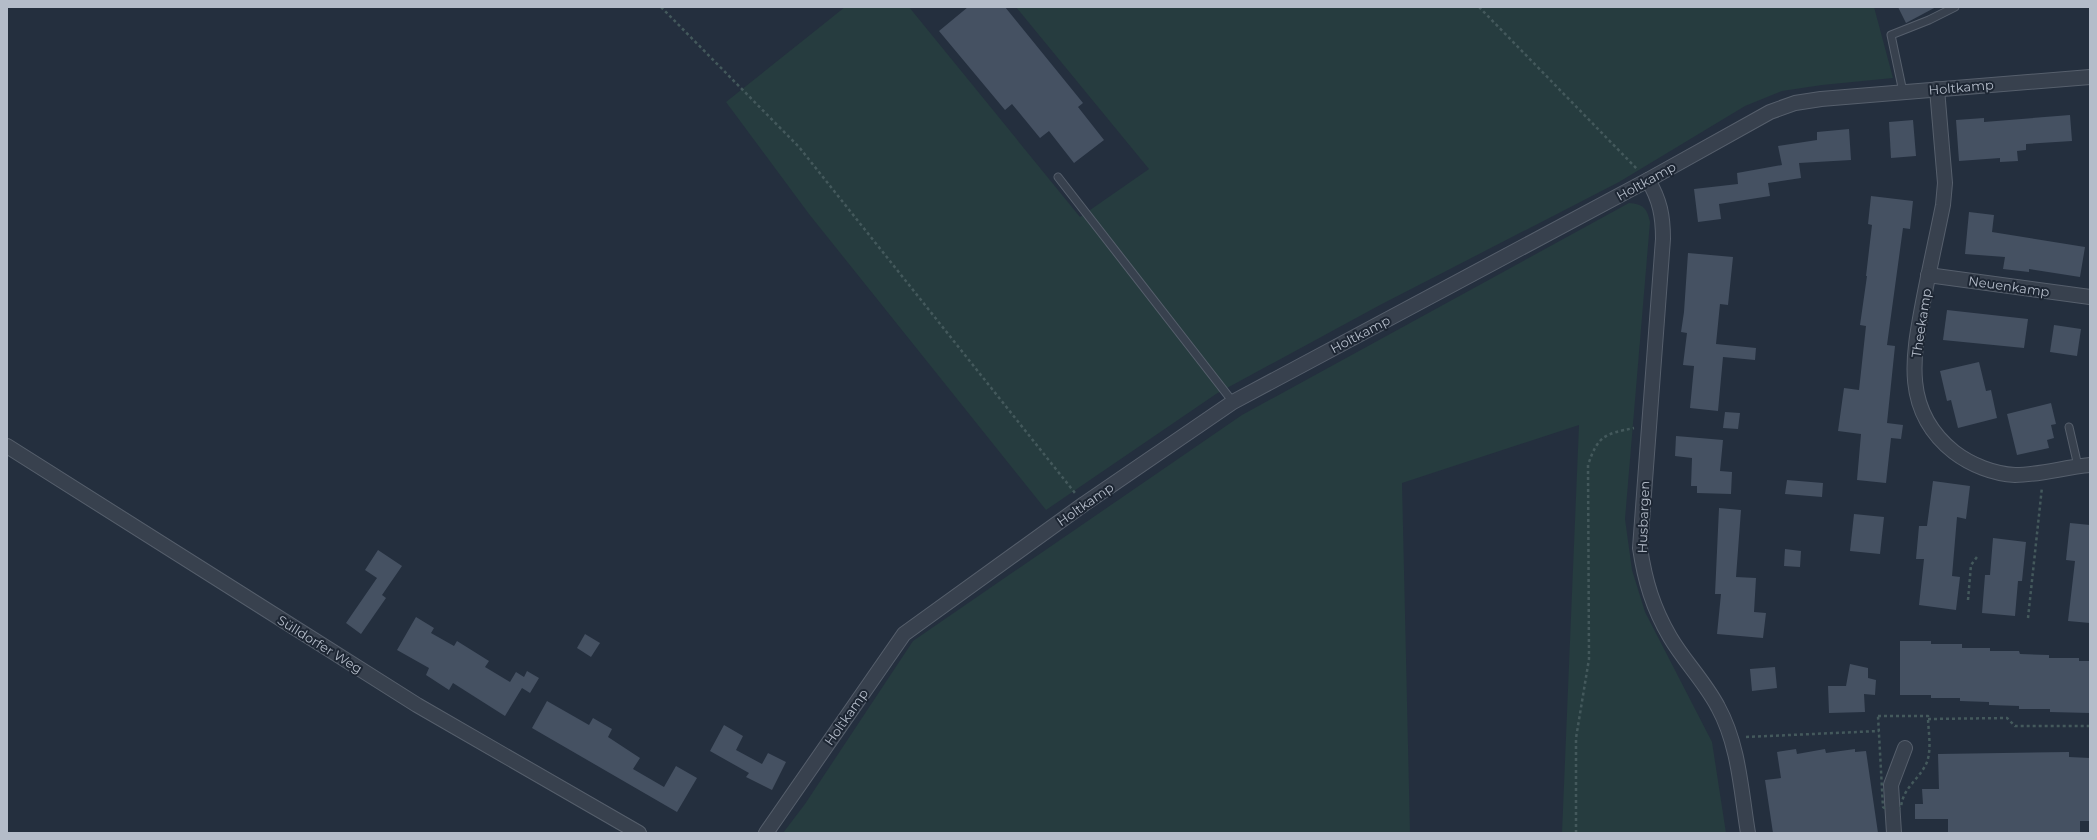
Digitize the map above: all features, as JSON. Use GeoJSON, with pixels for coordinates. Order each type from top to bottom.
{"type":"FeatureCollection","features":[{"type":"Feature","properties":{"kind":"street","name":"Holtkamp"},"geometry":{"type":"LineString","coordinates":[[766,833],[904,634],[1084,504],[1233,402],[1648,180],[1770,112],[1795,103],[1821,99],[2090,77]]}},
{"type":"Feature","properties":{"kind":"street","name":"Theekamp"},"geometry":{"type":"LineString","coordinates":[[1937,90],[1945,183],[1943,205],[1915,343],[1914,380],[1926,422],[1940,441],[1963,459],[1987,470],[2015,475],[2084,465]]}},
{"type":"Feature","properties":{"kind":"street","name":"Husbargen"},"geometry":{"type":"LineString","coordinates":[[1648,180],[1658,195],[1663,217],[1663,239],[1640,548],[1644,579],[1655,608],[1670,637],[1718,706],[1732,738],[1748,833]]}},
{"type":"Feature","properties":{"kind":"street","name":"Neuenkamp"},"geometry":{"type":"LineString","coordinates":[[1928,275],[2090,297]]}},
{"type":"Feature","properties":{"kind":"street","name":"Sülldorfer Weg"},"geometry":{"type":"LineString","coordinates":[[7,446],[417,705],[639,833]]}},
{"type":"Feature","properties":{"kind":"street"},"geometry":{"type":"LineString","coordinates":[[1894,833],[1891,785],[1905,748]]}},
{"type":"Feature","properties":{"kind":"lane"},"geometry":{"type":"LineString","coordinates":[[1903,92],[1891,35],[1929,20],[1955,7]]}},
{"type":"Feature","properties":{"kind":"lane"},"geometry":{"type":"LineString","coordinates":[[1058,177],[1233,402]]}},
{"type":"Feature","properties":{"kind":"lane"},"geometry":{"type":"LineString","coordinates":[[2069,427],[2084,465]]}},
{"type":"Feature","properties":{"kind":"path"},"geometry":{"type":"LineString","coordinates":[[661,7],[799,147],[1084,504]]}},
{"type":"Feature","properties":{"kind":"path"},"geometry":{"type":"LineString","coordinates":[[1479,7],[1648,180]]}},
{"type":"Feature","properties":{"kind":"path"},"geometry":{"type":"LineString","coordinates":[[1576,833],[1576,738],[1588,659],[1588,465],[1595,446],[1608,434],[1648,426]]}},
{"type":"Feature","properties":{"kind":"path"},"geometry":{"type":"LineString","coordinates":[[2028,618],[2044,472]]}},
{"type":"Feature","properties":{"kind":"path"},"geometry":{"type":"LineString","coordinates":[[1968,600],[1971,565],[1977,557]]}},
{"type":"Feature","properties":{"kind":"path"},"geometry":{"type":"LineString","coordinates":[[1732,738],[1879,731],[1878,716],[1928,716],[1929,751],[1927,762],[1902,796],[1901,806],[1892,813]]}},
{"type":"Feature","properties":{"kind":"path"},"geometry":{"type":"LineString","coordinates":[[1928,719],[2007,718],[2015,726],[2090,726]]}},
{"type":"Feature","properties":{"kind":"green space"},"geometry":{"type":"Polygon","coordinates":[[[845,7],[909,7],[1080,217],[1149,169],[1016,7],[1874,7],[1893,78],[1822,85],[1782,91],[1745,106],[1619,182],[1380,305],[1216,394],[1046,510],[809,214],[726,102],[845,7]]]}},
{"type":"Feature","properties":{"kind":"green space"},"geometry":{"type":"Polygon","coordinates":[[[1629,203],[1638,204],[1644,208],[1650,222],[1625,519],[1632,570],[1645,612],[1712,742],[1726,833],[1562,833],[1579,425],[1402,483],[1410,833],[783,833],[805,804],[913,641],[1242,415],[1629,203]]]}},
{"type":"Feature","properties":{"kind":"building"},"geometry":{"type":"Polygon","coordinates":[[[968,7],[1005,7],[1083,103],[1078,107],[1104,140],[1074,163],[1049,131],[1040,138],[1012,104],[1005,110],[939,31],[968,7]]]}},
{"type":"Feature","properties":{"kind":"building"},"geometry":{"type":"Polygon","coordinates":[[[1898,7],[1936,7],[1906,23],[1898,7]]]}},
{"type":"Feature","properties":{"kind":"building"},"geometry":{"type":"Polygon","coordinates":[[[2070,115],[2072,141],[2026,144],[2026,150],[2017,151],[2018,161],[2000,162],[2000,158],[1959,161],[1956,120],[1984,118],[1984,122],[2070,115]]]}},
{"type":"Feature","properties":{"kind":"building"},"geometry":{"type":"Polygon","coordinates":[[[1913,120],[1916,156],[1891,158],[1889,122],[1913,120]]]}},
{"type":"Feature","properties":{"kind":"building"},"geometry":{"type":"Polygon","coordinates":[[[1849,129],[1851,160],[1799,163],[1801,178],[1768,183],[1770,196],[1719,204],[1721,219],[1698,222],[1694,189],[1738,184],[1737,173],[1782,165],[1778,146],[1817,140],[1817,132],[1849,129]]]}},
{"type":"Feature","properties":{"kind":"building"},"geometry":{"type":"Polygon","coordinates":[[[1871,196],[1913,201],[1910,229],[1903,228],[1887,345],[1895,346],[1887,423],[1903,425],[1901,439],[1891,438],[1886,483],[1857,480],[1861,434],[1838,431],[1844,388],[1859,390],[1866,326],[1860,325],[1872,225],[1868,224],[1871,196]]]}},
{"type":"Feature","properties":{"kind":"building"},"geometry":{"type":"Polygon","coordinates":[[[1969,212],[1994,215],[1992,232],[2085,247],[2080,277],[2029,269],[2029,272],[2003,269],[2005,257],[1965,254],[1969,212]]]}},
{"type":"Feature","properties":{"kind":"building"},"geometry":{"type":"Polygon","coordinates":[[[1688,253],[1733,257],[1728,305],[1720,304],[1716,344],[1756,348],[1755,360],[1723,357],[1718,411],[1690,408],[1694,366],[1683,365],[1687,333],[1681,332],[1684,312],[1688,253]]]}},
{"type":"Feature","properties":{"kind":"building"},"geometry":{"type":"Polygon","coordinates":[[[1947,310],[2028,319],[2024,348],[1943,340],[1947,310]]]}},
{"type":"Feature","properties":{"kind":"building"},"geometry":{"type":"Polygon","coordinates":[[[2054,325],[2081,329],[2077,356],[2050,352],[2054,325]]]}},
{"type":"Feature","properties":{"kind":"building"},"geometry":{"type":"Polygon","coordinates":[[[1979,362],[1986,391],[1991,390],[1997,418],[1958,428],[1951,400],[1947,401],[1940,371],[1979,362]]]}},
{"type":"Feature","properties":{"kind":"building"},"geometry":{"type":"Polygon","coordinates":[[[2051,403],[2056,424],[2051,425],[2054,438],[2047,440],[2049,448],[2017,455],[2007,414],[2051,403]]]}},
{"type":"Feature","properties":{"kind":"building"},"geometry":{"type":"Polygon","coordinates":[[[1725,412],[1740,413],[1738,429],[1723,428],[1725,412]]]}},
{"type":"Feature","properties":{"kind":"building"},"geometry":{"type":"Polygon","coordinates":[[[1676,436],[1723,440],[1720,471],[1732,472],[1731,494],[1697,493],[1697,486],[1691,486],[1692,458],[1675,456],[1676,436]]]}},
{"type":"Feature","properties":{"kind":"building"},"geometry":{"type":"Polygon","coordinates":[[[1787,480],[1823,483],[1822,497],[1785,494],[1787,480]]]}},
{"type":"Feature","properties":{"kind":"building"},"geometry":{"type":"Polygon","coordinates":[[[1933,481],[1970,486],[1966,519],[1957,517],[1952,576],[1960,577],[1956,610],[1919,605],[1924,559],[1916,559],[1919,526],[1927,526],[1933,481]]]}},
{"type":"Feature","properties":{"kind":"building"},"geometry":{"type":"Polygon","coordinates":[[[1719,508],[1741,510],[1736,577],[1756,578],[1754,612],[1766,613],[1763,638],[1717,634],[1721,594],[1715,594],[1719,508]]]}},
{"type":"Feature","properties":{"kind":"building"},"geometry":{"type":"Polygon","coordinates":[[[1854,514],[1884,517],[1880,554],[1850,551],[1854,514]]]}},
{"type":"Feature","properties":{"kind":"building"},"geometry":{"type":"Polygon","coordinates":[[[2070,523],[2090,525],[2090,623],[2068,621],[2075,561],[2066,560],[2070,523]]]}},
{"type":"Feature","properties":{"kind":"building"},"geometry":{"type":"Polygon","coordinates":[[[1993,538],[2026,542],[2022,581],[2018,581],[2015,616],[1982,613],[1985,575],[1990,575],[1993,538]]]}},
{"type":"Feature","properties":{"kind":"building"},"geometry":{"type":"Polygon","coordinates":[[[1785,549],[1801,551],[1800,567],[1784,566],[1785,549]]]}},
{"type":"Feature","properties":{"kind":"building"},"geometry":{"type":"Polygon","coordinates":[[[378,550],[402,566],[382,595],[386,598],[361,634],[346,623],[377,578],[365,570],[378,550]]]}},
{"type":"Feature","properties":{"kind":"building"},"geometry":{"type":"Polygon","coordinates":[[[416,617],[434,628],[431,633],[454,646],[457,641],[489,661],[485,667],[510,682],[516,672],[524,677],[527,671],[539,678],[530,693],[522,688],[505,716],[453,683],[449,690],[426,675],[429,668],[397,650],[416,617]]]}},
{"type":"Feature","properties":{"kind":"building"},"geometry":{"type":"Polygon","coordinates":[[[585,634],[600,643],[591,657],[577,648],[585,634]]]}},
{"type":"Feature","properties":{"kind":"building"},"geometry":{"type":"Polygon","coordinates":[[[1900,641],[1931,641],[1931,644],[1962,644],[1962,648],[1990,648],[1990,651],[2019,651],[2020,654],[2049,655],[2049,658],[2079,658],[2079,661],[2090,661],[2090,713],[2050,712],[2050,709],[2019,709],[2019,706],[1989,705],[1989,702],[1960,701],[1960,698],[1931,698],[1931,695],[1900,695],[1900,641]]]}},
{"type":"Feature","properties":{"kind":"building"},"geometry":{"type":"Polygon","coordinates":[[[1850,664],[1868,668],[1868,678],[1876,680],[1875,695],[1864,694],[1865,712],[1829,713],[1828,686],[1846,686],[1850,664]]]}},
{"type":"Feature","properties":{"kind":"building"},"geometry":{"type":"Polygon","coordinates":[[[1775,667],[1777,688],[1752,691],[1750,669],[1775,667]]]}},
{"type":"Feature","properties":{"kind":"building"},"geometry":{"type":"Polygon","coordinates":[[[547,701],[589,725],[593,718],[612,729],[608,737],[640,758],[633,769],[664,787],[676,766],[697,778],[677,812],[532,728],[547,701]]]}},
{"type":"Feature","properties":{"kind":"building"},"geometry":{"type":"Polygon","coordinates":[[[724,725],[743,736],[736,750],[762,764],[768,753],[786,762],[772,790],[746,777],[749,773],[710,751],[724,725]]]}},
{"type":"Feature","properties":{"kind":"building"},"geometry":{"type":"Polygon","coordinates":[[[1796,749],[1797,754],[1825,749],[1826,753],[1855,749],[1855,752],[1866,751],[1878,833],[1773,833],[1765,780],[1781,778],[1777,752],[1796,749]]]}},
{"type":"Feature","properties":{"kind":"building"},"geometry":{"type":"Polygon","coordinates":[[[2069,752],[2069,757],[2090,758],[2090,821],[2080,821],[2080,833],[1948,833],[1948,819],[1915,819],[1915,804],[1923,804],[1922,789],[1939,789],[1938,754],[2069,752]]]}}]}
